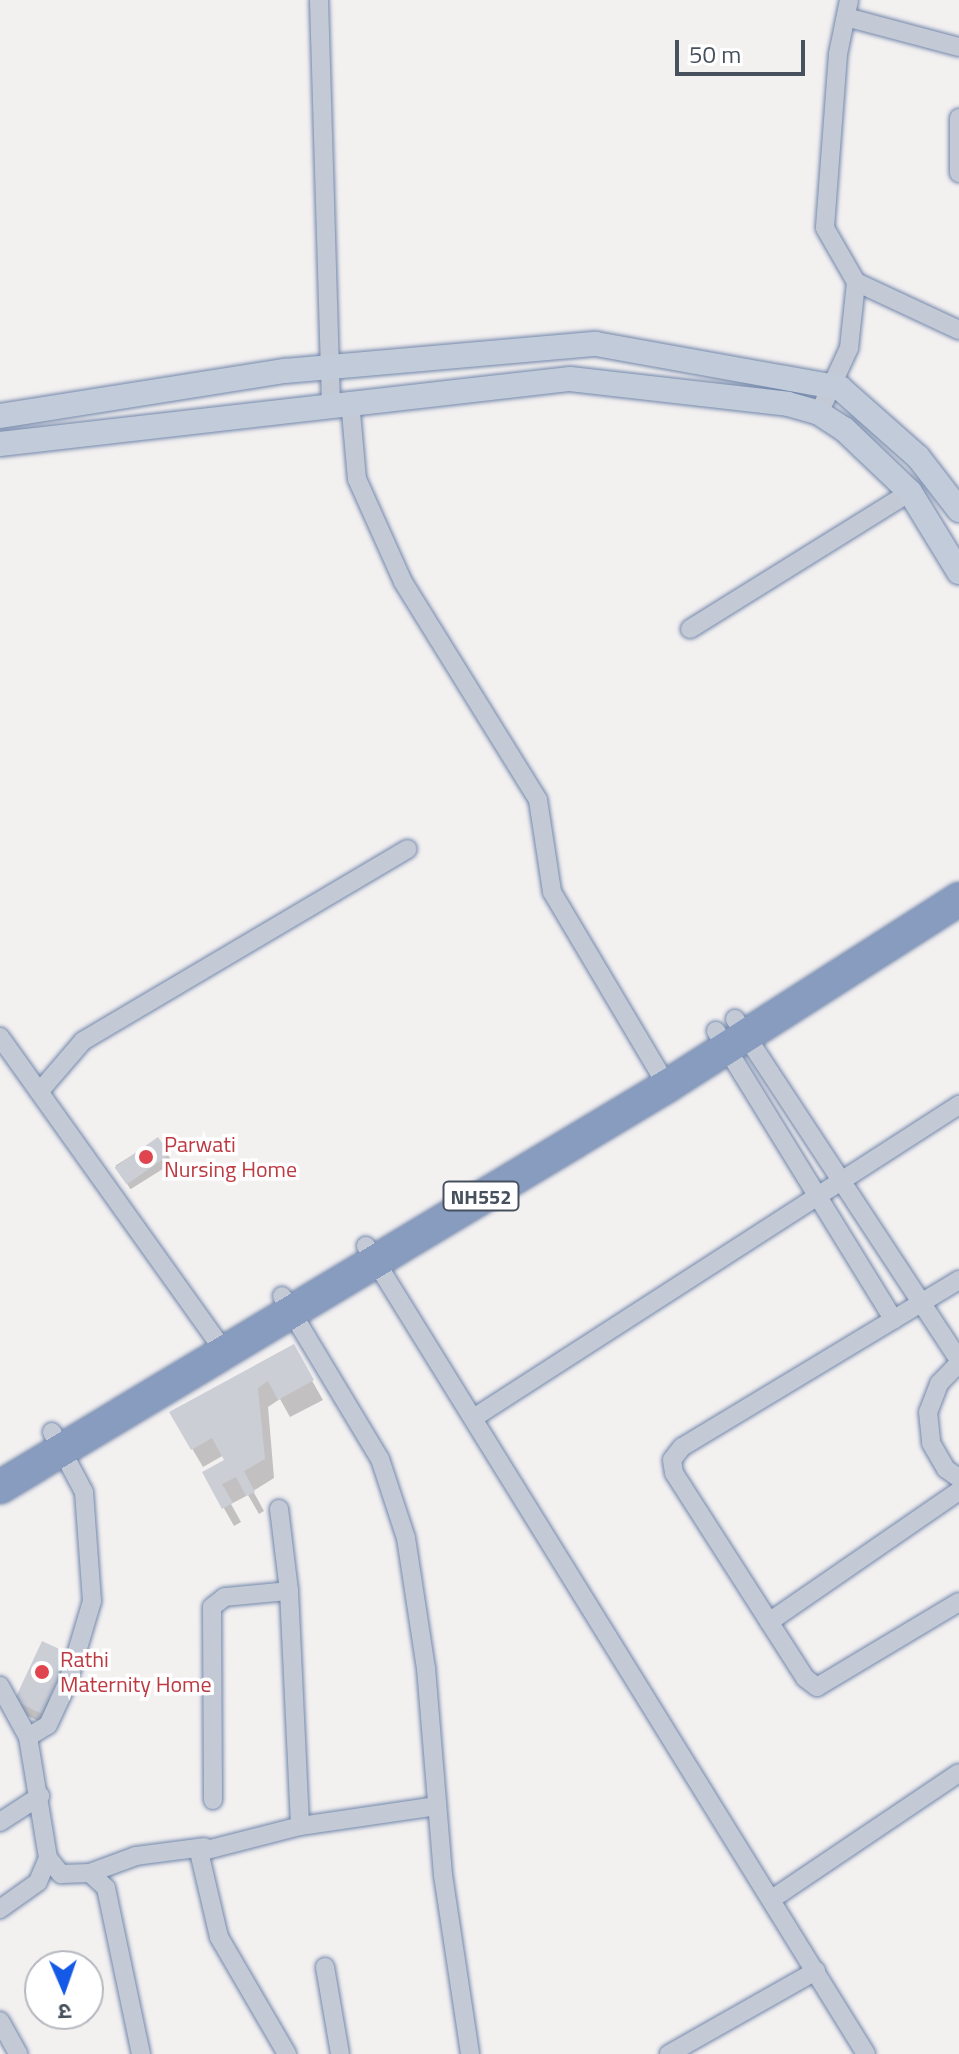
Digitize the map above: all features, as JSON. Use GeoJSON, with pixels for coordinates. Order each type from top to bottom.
{"type":"FeatureCollection","features":[{"type":"Feature","properties":{"kind":"highway","name":"NH552"},"geometry":{"type":"LineString","coordinates":[[0,1464],[58,1440],[662,1076],[959,878]]}},
{"type":"Feature","properties":{"kind":"highway","name":"NH552"},"geometry":{"type":"LineString","coordinates":[[730,1032],[959,899]]}},
{"type":"Feature","properties":{"kind":"highway","name":"NH552"},"geometry":{"type":"LineString","coordinates":[[0,1487],[58,1440]]}},
{"type":"Feature","properties":{"kind":"street"},"geometry":{"type":"LineString","coordinates":[[319,0],[329,368],[357,479],[403,582],[538,800],[552,892],[662,1076]]}},
{"type":"Feature","properties":{"kind":"street"},"geometry":{"type":"LineString","coordinates":[[959,47],[848,8],[825,228],[856,282],[959,330]]}},
{"type":"Feature","properties":{"kind":"street"},"geometry":{"type":"LineString","coordinates":[[959,118],[959,173]]}},
{"type":"Feature","properties":{"kind":"street"},"geometry":{"type":"LineString","coordinates":[[819,413],[849,348],[856,282]]}},
{"type":"Feature","properties":{"kind":"street"},"geometry":{"type":"LineString","coordinates":[[0,416],[329,368],[596,344],[832,387],[918,457],[959,510]]}},
{"type":"Feature","properties":{"kind":"street"},"geometry":{"type":"LineString","coordinates":[[0,444],[340,402],[570,379],[788,404],[819,413],[844,429],[910,492],[959,572]]}},
{"type":"Feature","properties":{"kind":"street"},"geometry":{"type":"LineString","coordinates":[[690,629],[910,492]]}},
{"type":"Feature","properties":{"kind":"street"},"geometry":{"type":"LineString","coordinates":[[40,1091],[83,1041],[408,849]]}},
{"type":"Feature","properties":{"kind":"street"},"geometry":{"type":"LineString","coordinates":[[730,1032],[840,1182],[959,1362],[939,1384],[928,1412],[931,1443],[946,1469],[959,1478]]}},
{"type":"Feature","properties":{"kind":"street"},"geometry":{"type":"LineString","coordinates":[[730,1032],[819,1195],[894,1320]]}},
{"type":"Feature","properties":{"kind":"street"},"geometry":{"type":"LineString","coordinates":[[0,1037],[220,1344]]}},
{"type":"Feature","properties":{"kind":"street"},"geometry":{"type":"LineString","coordinates":[[475,1417],[959,1105]]}},
{"type":"Feature","properties":{"kind":"street"},"geometry":{"type":"LineString","coordinates":[[371,1253],[866,2054]]}},
{"type":"Feature","properties":{"kind":"street"},"geometry":{"type":"LineString","coordinates":[[959,1280],[682,1447],[672,1460],[674,1473],[769,1622],[805,1678],[817,1687],[959,1603]]}},
{"type":"Feature","properties":{"kind":"street"},"geometry":{"type":"LineString","coordinates":[[287,1304],[380,1459],[406,1538],[426,1668],[437,1806],[470,2054]]}},
{"type":"Feature","properties":{"kind":"street"},"geometry":{"type":"LineString","coordinates":[[28,1737],[48,1725],[92,1601],[84,1492],[58,1440]]}},
{"type":"Feature","properties":{"kind":"street"},"geometry":{"type":"LineString","coordinates":[[769,1622],[959,1491]]}},
{"type":"Feature","properties":{"kind":"street"},"geometry":{"type":"LineString","coordinates":[[279,1509],[289,1591],[300,1826]]}},
{"type":"Feature","properties":{"kind":"street"},"geometry":{"type":"LineString","coordinates":[[213,1800],[212,1607],[225,1597],[289,1591]]}},
{"type":"Feature","properties":{"kind":"street"},"geometry":{"type":"LineString","coordinates":[[0,1686],[28,1737],[40,1796],[48,1858],[38,1882]]}},
{"type":"Feature","properties":{"kind":"street"},"geometry":{"type":"LineString","coordinates":[[772,1899],[959,1773]]}},
{"type":"Feature","properties":{"kind":"street"},"geometry":{"type":"LineString","coordinates":[[0,1822],[40,1796]]}},
{"type":"Feature","properties":{"kind":"street"},"geometry":{"type":"LineString","coordinates":[[0,1909],[38,1882],[61,1874],[90,1873],[136,1856],[204,1847],[300,1826],[437,1806]]}},
{"type":"Feature","properties":{"kind":"street"},"geometry":{"type":"LineString","coordinates":[[204,1847],[197,1859],[219,1937],[287,2054]]}},
{"type":"Feature","properties":{"kind":"street"},"geometry":{"type":"LineString","coordinates":[[48,1858],[61,1874]]}},
{"type":"Feature","properties":{"kind":"street"},"geometry":{"type":"LineString","coordinates":[[90,1873],[106,1888],[141,2054]]}},
{"type":"Feature","properties":{"kind":"street"},"geometry":{"type":"LineString","coordinates":[[325,1967],[340,2054]]}},
{"type":"Feature","properties":{"kind":"street"},"geometry":{"type":"LineString","coordinates":[[669,2054],[816,1971]]}},
{"type":"Feature","properties":{"kind":"street"},"geometry":{"type":"LineString","coordinates":[[0,2021],[18,2054]]}},
{"type":"Feature","properties":{"kind":"building"},"geometry":{"type":"Polygon","coordinates":[[[158,1137],[170,1154],[127,1185],[115,1167],[158,1137]]]}},
{"type":"Feature","properties":{"kind":"building"},"geometry":{"type":"Polygon","coordinates":[[[294,1344],[314,1380],[278,1400],[268,1381],[258,1388],[265,1459],[244,1471],[255,1492],[246,1496],[236,1477],[222,1484],[233,1503],[222,1509],[202,1472],[224,1460],[212,1438],[191,1450],[169,1412],[294,1344]]]}},
{"type":"Feature","properties":{"kind":"building"},"geometry":{"type":"Polygon","coordinates":[[[42,1641],[70,1654],[42,1714],[14,1701],[42,1641]]]}},
{"type":"Feature","properties":{"kind":"place","name":"Parwati Nursing Home"},"geometry":{"type":"Point","coordinates":[146,1157]}},
{"type":"Feature","properties":{"kind":"place","name":"Rathi Maternity Home"},"geometry":{"type":"Point","coordinates":[42,1672]}}]}
